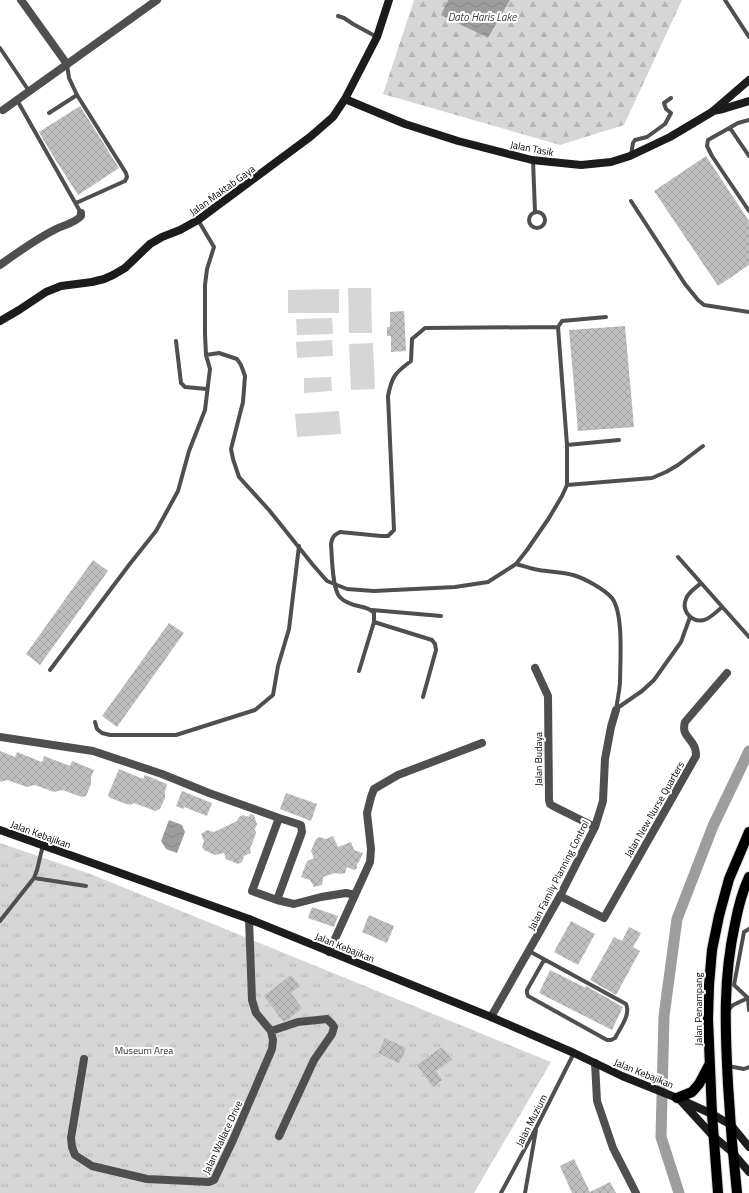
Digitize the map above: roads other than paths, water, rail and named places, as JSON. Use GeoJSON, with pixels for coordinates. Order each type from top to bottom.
{"type":"FeatureCollection","features":[{"type":"Feature","properties":{"kind":"main road","name":"Jalan Penampang"},"geometry":{"type":"LineString","coordinates":[[718,1193],[713,1136],[708,985],[712,950],[719,916],[729,879],[749,832]]}},
{"type":"Feature","properties":{"kind":"main road"},"geometry":{"type":"LineString","coordinates":[[729,879],[731,884],[735,886],[740,886],[747,881]]}},
{"type":"Feature","properties":{"kind":"main road"},"geometry":{"type":"LineString","coordinates":[[737,1193],[732,1152],[725,1013],[727,973],[733,933],[747,881]]}},
{"type":"Feature","properties":{"kind":"main road"},"geometry":{"type":"LineString","coordinates":[[677,1098],[692,1092],[699,1084],[710,1064]]}},
{"type":"Feature","properties":{"kind":"street"},"geometry":{"type":"LineString","coordinates":[[21,0],[67,64]]}},
{"type":"Feature","properties":{"kind":"street"},"geometry":{"type":"LineString","coordinates":[[3,110],[157,0]]}},
{"type":"Feature","properties":{"kind":"street","name":"Jalan Maktab Gaya"},"geometry":{"type":"LineString","coordinates":[[0,321],[46,292],[61,286],[104,279],[125,268],[150,244],[198,220],[322,127],[333,117],[345,99],[377,37],[389,0]]}},
{"type":"Feature","properties":{"kind":"street","name":"Jalan Tasik"},"geometry":{"type":"LineString","coordinates":[[345,99],[406,124],[458,140],[532,160],[581,165],[611,162],[630,156],[670,137],[712,112],[749,80]]}},
{"type":"Feature","properties":{"kind":"street","name":"Jalan Tasik"},"geometry":{"type":"LineString","coordinates":[[712,112],[724,110],[749,101]]}},
{"type":"Feature","properties":{"kind":"street"},"geometry":{"type":"LineString","coordinates":[[0,265],[57,228],[78,219],[81,216],[81,213]]}},
{"type":"Feature","properties":{"kind":"street","name":"Jalan Budaya"},"geometry":{"type":"LineString","coordinates":[[534,668],[548,696],[548,800],[553,806],[595,827]]}},
{"type":"Feature","properties":{"kind":"street","name":"Jalan New Nurse Quarters"},"geometry":{"type":"LineString","coordinates":[[560,896],[604,918],[696,756],[695,746],[684,731],[683,726],[685,722],[727,673]]}},
{"type":"Feature","properties":{"kind":"street","name":"Jalan Family Planning Control"},"geometry":{"type":"LineString","coordinates":[[491,1017],[560,896],[595,827],[603,801],[605,759],[616,710]]}},
{"type":"Feature","properties":{"kind":"street"},"geometry":{"type":"LineString","coordinates":[[0,737],[93,750],[301,825],[302,832],[277,900]]}},
{"type":"Feature","properties":{"kind":"street"},"geometry":{"type":"LineString","coordinates":[[330,952],[370,862],[371,849],[368,814],[374,789],[398,774],[482,743]]}},
{"type":"Feature","properties":{"kind":"street"},"geometry":{"type":"LineString","coordinates":[[279,818],[252,891],[277,900],[294,904],[321,897],[346,893],[355,895]]}},
{"type":"Feature","properties":{"kind":"street","name":"Jalan Kebajikan"},"geometry":{"type":"LineString","coordinates":[[0,830],[249,919],[491,1017],[574,1053],[622,1076],[677,1098],[712,1114],[731,1125]]}},
{"type":"Feature","properties":{"kind":"street"},"geometry":{"type":"LineString","coordinates":[[249,919],[252,1000],[256,1013],[271,1031],[298,1022],[327,1019],[334,1027],[332,1034],[314,1060],[278,1136]]}},
{"type":"Feature","properties":{"kind":"street","name":"Jalan Wallace Drive"},"geometry":{"type":"LineString","coordinates":[[84,1059],[71,1138],[75,1155],[92,1166],[147,1179],[212,1182],[216,1178],[269,1057],[273,1040],[271,1031]]}},
{"type":"Feature","properties":{"kind":"street"},"geometry":{"type":"LineString","coordinates":[[595,1063],[597,1101],[613,1148],[636,1193]]}},
{"type":"Feature","properties":{"kind":"street","name":"Jalan Kebajikan"},"geometry":{"type":"LineString","coordinates":[[677,1098],[713,1136],[732,1152],[749,1172]]}},
{"type":"Feature","properties":{"kind":"street"},"geometry":{"type":"LineString","coordinates":[[731,1125],[749,1147]]}},
{"type":"Feature","properties":{"kind":"lane"},"geometry":{"type":"LineString","coordinates":[[725,0],[749,37]]}},
{"type":"Feature","properties":{"kind":"lane"},"geometry":{"type":"LineString","coordinates":[[338,16],[377,37]]}},
{"type":"Feature","properties":{"kind":"lane"},"geometry":{"type":"LineString","coordinates":[[0,48],[30,92]]}},
{"type":"Feature","properties":{"kind":"lane"},"geometry":{"type":"LineString","coordinates":[[67,64],[69,78],[77,95],[126,173],[127,177],[125,181],[76,203]]}},
{"type":"Feature","properties":{"kind":"lane"},"geometry":{"type":"LineString","coordinates":[[49,113],[77,95]]}},
{"type":"Feature","properties":{"kind":"lane"},"geometry":{"type":"LineString","coordinates":[[630,156],[635,140],[648,137],[665,124],[671,113],[666,109],[664,103],[671,98]]}},
{"type":"Feature","properties":{"kind":"lane"},"geometry":{"type":"LineString","coordinates":[[17,100],[81,213]]}},
{"type":"Feature","properties":{"kind":"lane"},"geometry":{"type":"LineString","coordinates":[[749,120],[738,123],[708,140],[707,146],[712,156],[749,211]]}},
{"type":"Feature","properties":{"kind":"lane"},"geometry":{"type":"LineString","coordinates":[[730,128],[749,156]]}},
{"type":"Feature","properties":{"kind":"lane"},"geometry":{"type":"LineString","coordinates":[[532,160],[535,212]]}},
{"type":"Feature","properties":{"kind":"lane"},"geometry":{"type":"LineString","coordinates":[[631,202],[685,284],[698,300],[704,305],[749,312]]}},
{"type":"Feature","properties":{"kind":"lane"},"geometry":{"type":"LineString","coordinates":[[535,212],[540,212],[545,218],[544,225],[537,228],[534,228],[528,219],[530,215],[535,212]]}},
{"type":"Feature","properties":{"kind":"lane"},"geometry":{"type":"LineString","coordinates":[[50,670],[129,564],[156,531],[178,492],[189,450],[205,410],[210,369],[206,355],[204,334],[205,285],[207,269],[214,247],[198,220]]}},
{"type":"Feature","properties":{"kind":"lane"},"geometry":{"type":"LineString","coordinates":[[206,355],[219,353],[237,359],[245,376],[243,402],[231,449],[239,477],[269,510],[327,581],[347,589],[374,591],[455,588],[488,582],[516,564],[549,518],[562,496],[567,485],[567,445],[558,327],[562,321],[606,317]]}},
{"type":"Feature","properties":{"kind":"lane"},"geometry":{"type":"LineString","coordinates":[[441,616],[372,610],[346,601],[340,597],[334,584],[331,544],[332,538],[335,535],[340,532],[388,536],[394,530],[388,396],[391,382],[399,370],[411,361],[412,339],[425,328],[558,327]]}},
{"type":"Feature","properties":{"kind":"lane"},"geometry":{"type":"LineString","coordinates":[[176,341],[181,383],[185,387],[207,389]]}},
{"type":"Feature","properties":{"kind":"lane"},"geometry":{"type":"LineString","coordinates":[[567,445],[619,440]]}},
{"type":"Feature","properties":{"kind":"lane"},"geometry":{"type":"LineString","coordinates":[[567,485],[652,478],[678,465],[687,456],[703,446]]}},
{"type":"Feature","properties":{"kind":"lane"},"geometry":{"type":"LineString","coordinates":[[95,722],[96,729],[102,733],[110,735],[176,735],[255,710],[273,695],[278,666],[289,629],[299,546]]}},
{"type":"Feature","properties":{"kind":"lane"},"geometry":{"type":"LineString","coordinates":[[678,557],[749,638]]}},
{"type":"Feature","properties":{"kind":"lane","name":"Jalan Family Planning Control"},"geometry":{"type":"LineString","coordinates":[[516,564],[540,570],[573,575],[586,580],[603,590],[612,599],[617,611],[619,623],[620,687],[616,710]]}},
{"type":"Feature","properties":{"kind":"lane"},"geometry":{"type":"LineString","coordinates":[[701,583],[686,598],[685,609],[690,617],[695,620],[705,620],[722,607]]}},
{"type":"Feature","properties":{"kind":"lane"},"geometry":{"type":"LineString","coordinates":[[359,671],[374,622],[374,613],[372,610]]}},
{"type":"Feature","properties":{"kind":"lane"},"geometry":{"type":"LineString","coordinates":[[616,710],[654,680],[681,642],[690,617]]}},
{"type":"Feature","properties":{"kind":"lane"},"geometry":{"type":"LineString","coordinates":[[374,622],[432,640],[435,644],[436,650],[424,697]]}},
{"type":"Feature","properties":{"kind":"lane"},"geometry":{"type":"LineString","coordinates":[[0,921],[34,878],[43,845]]}},
{"type":"Feature","properties":{"kind":"lane"},"geometry":{"type":"LineString","coordinates":[[34,878],[86,886]]}},
{"type":"Feature","properties":{"kind":"lane"},"geometry":{"type":"LineString","coordinates":[[749,928],[744,932],[734,985],[748,998],[749,1010]]}},
{"type":"Feature","properties":{"kind":"lane"},"geometry":{"type":"LineString","coordinates":[[529,951],[626,1004],[628,1008],[627,1014],[614,1038],[607,1040],[528,996],[527,990],[544,960]]}},
{"type":"Feature","properties":{"kind":"lane"},"geometry":{"type":"LineString","coordinates":[[725,1013],[734,1005],[748,998]]}},
{"type":"Feature","properties":{"kind":"lane","name":"Jalan Muzium"},"geometry":{"type":"LineString","coordinates":[[501,1193],[574,1053]]}},
{"type":"Feature","properties":{"kind":"lane"},"geometry":{"type":"LineString","coordinates":[[727,1065],[744,1069],[749,1067]]}},
{"type":"Feature","properties":{"kind":"lane"},"geometry":{"type":"LineString","coordinates":[[525,1193],[537,1126]]}},
{"type":"Feature","properties":{"kind":"water","name":"Dato Haris Lake"},"geometry":{"type":"Polygon","coordinates":[[[448,0],[510,0],[488,38],[441,15],[448,0]]]}},
{"type":"Feature","properties":{"kind":"water"},"geometry":{"type":"Polygon","coordinates":[[[169,820],[182,825],[185,832],[177,853],[166,849],[161,841],[169,820]]]}},
{"type":"Feature","properties":{"kind":"waterway"},"geometry":{"type":"LineString","coordinates":[[679,1193],[661,1137],[664,1016],[677,919],[713,826],[749,751]]}},
{"type":"Feature","properties":{"kind":"park label","name":"Museum Area"},"geometry":{"type":"Point","coordinates":[144,1050]}}]}
